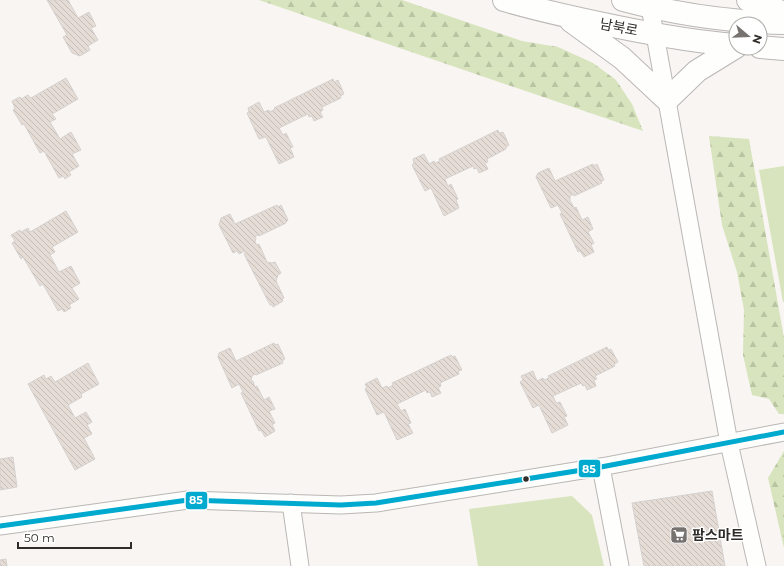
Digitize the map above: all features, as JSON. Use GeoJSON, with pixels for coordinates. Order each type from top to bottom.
{"type":"FeatureCollection","features":[{"type":"Feature","properties":{"kind":"main road","name":"남북로"},"geometry":{"type":"LineString","coordinates":[[504,0],[565,17],[655,34],[728,45]]}},
{"type":"Feature","properties":{"kind":"main road","name":"남북로"},"geometry":{"type":"LineString","coordinates":[[623,0],[650,4],[712,18],[761,23],[784,23]]}},
{"type":"Feature","properties":{"kind":"main road"},"geometry":{"type":"LineString","coordinates":[[748,0],[755,1],[784,13]]}},
{"type":"Feature","properties":{"kind":"main road"},"geometry":{"type":"LineString","coordinates":[[565,17],[622,58],[667,100],[697,71],[728,51]]}},
{"type":"Feature","properties":{"kind":"main road"},"geometry":{"type":"LineString","coordinates":[[768,48],[784,50]]}},
{"type":"Feature","properties":{"kind":"street"},"geometry":{"type":"LineString","coordinates":[[650,4],[729,443],[757,566]]}},
{"type":"Feature","properties":{"kind":"street"},"geometry":{"type":"LineString","coordinates":[[0,526],[188,500],[341,505],[376,503],[601,468],[784,432]]}},
{"type":"Feature","properties":{"kind":"street"},"geometry":{"type":"LineString","coordinates":[[601,468],[620,566]]}},
{"type":"Feature","properties":{"kind":"street"},"geometry":{"type":"LineString","coordinates":[[291,503],[300,566]]}},
{"type":"Feature","properties":{"kind":"green space"},"geometry":{"type":"Polygon","coordinates":[[[259,0],[402,0],[522,41],[558,47],[593,63],[616,80],[632,104],[643,131],[259,0]]]}},
{"type":"Feature","properties":{"kind":"green space"},"geometry":{"type":"Polygon","coordinates":[[[709,136],[749,139],[784,338],[784,414],[779,414],[769,399],[752,395],[743,355],[744,310],[737,272],[722,225],[709,136]]]}},
{"type":"Feature","properties":{"kind":"green space"},"geometry":{"type":"Polygon","coordinates":[[[784,166],[784,302],[783,302],[759,170],[784,166]]]}},
{"type":"Feature","properties":{"kind":"green space"},"geometry":{"type":"Polygon","coordinates":[[[784,451],[784,548],[768,478],[784,451]]]}},
{"type":"Feature","properties":{"kind":"green space"},"geometry":{"type":"Polygon","coordinates":[[[572,496],[592,515],[604,566],[478,566],[469,509],[572,496]]]}},
{"type":"Feature","properties":{"kind":"building"},"geometry":{"type":"Polygon","coordinates":[[[47,0],[68,0],[78,18],[89,12],[96,26],[91,28],[98,40],[88,46],[90,50],[80,56],[72,53],[63,37],[67,35],[47,0]]]}},
{"type":"Feature","properties":{"kind":"building"},"geometry":{"type":"Polygon","coordinates":[[[66,78],[78,99],[52,114],[56,119],[50,122],[60,139],[71,132],[81,150],[72,154],[79,166],[69,172],[71,175],[65,179],[63,176],[59,178],[44,151],[40,153],[24,124],[22,125],[13,110],[15,108],[12,101],[20,97],[21,99],[28,95],[31,98],[66,78]]]}},
{"type":"Feature","properties":{"kind":"building"},"geometry":{"type":"Polygon","coordinates":[[[333,79],[334,82],[338,80],[344,94],[340,96],[341,98],[322,107],[323,110],[320,112],[323,117],[314,121],[312,116],[309,117],[308,114],[279,128],[283,135],[286,133],[293,147],[290,148],[294,157],[279,164],[266,137],[259,139],[247,113],[249,112],[248,108],[259,102],[264,112],[269,110],[270,112],[275,109],[274,108],[333,79]]]}},
{"type":"Feature","properties":{"kind":"building"},"geometry":{"type":"Polygon","coordinates":[[[498,130],[499,133],[503,132],[509,145],[506,149],[487,159],[488,162],[485,163],[488,169],[479,173],[477,168],[474,169],[473,166],[445,179],[448,186],[451,184],[458,199],[456,200],[459,208],[444,216],[431,188],[425,191],[412,165],[414,163],[413,159],[424,154],[429,164],[434,161],[435,163],[440,161],[439,159],[498,130]]]}},
{"type":"Feature","properties":{"kind":"building"},"geometry":{"type":"Polygon","coordinates":[[[593,164],[594,166],[597,164],[604,180],[601,181],[602,183],[574,196],[574,194],[570,196],[570,201],[574,208],[576,207],[582,220],[588,217],[593,229],[588,232],[594,243],[591,245],[594,252],[584,257],[580,251],[578,252],[560,214],[562,213],[558,205],[551,208],[536,177],[538,173],[549,168],[555,181],[593,164]]]}},
{"type":"Feature","properties":{"kind":"building"},"geometry":{"type":"Polygon","coordinates":[[[277,205],[278,207],[281,205],[288,220],[286,223],[259,236],[255,236],[255,242],[257,245],[259,244],[267,262],[275,262],[281,273],[278,275],[276,281],[284,298],[282,299],[283,301],[273,307],[270,305],[244,254],[246,253],[245,251],[239,254],[237,251],[233,253],[219,225],[221,218],[230,214],[235,224],[277,205]]]}},
{"type":"Feature","properties":{"kind":"building"},"geometry":{"type":"Polygon","coordinates":[[[66,211],[78,232],[52,247],[55,252],[50,255],[59,272],[71,266],[80,283],[72,288],[79,299],[69,305],[71,308],[64,312],[62,309],[58,311],[43,284],[40,286],[23,257],[21,259],[12,243],[15,241],[11,235],[28,228],[30,232],[66,211]]]}},
{"type":"Feature","properties":{"kind":"building"},"geometry":{"type":"Polygon","coordinates":[[[274,343],[275,345],[278,344],[285,359],[282,361],[283,363],[256,375],[255,374],[252,376],[251,381],[253,381],[255,387],[257,386],[264,400],[269,397],[275,409],[269,411],[275,423],[272,425],[275,431],[265,437],[261,430],[259,431],[241,393],[243,392],[239,384],[232,388],[218,357],[219,353],[230,348],[236,361],[274,343]]]}},
{"type":"Feature","properties":{"kind":"building"},"geometry":{"type":"Polygon","coordinates":[[[607,347],[608,350],[611,349],[618,362],[614,364],[615,366],[595,376],[597,379],[594,380],[596,386],[587,390],[585,385],[583,386],[581,383],[553,396],[556,403],[560,402],[567,416],[564,417],[568,425],[552,433],[539,405],[533,408],[520,382],[523,380],[521,376],[533,371],[537,381],[543,378],[544,380],[549,378],[548,376],[607,347]]]}},
{"type":"Feature","properties":{"kind":"building"},"geometry":{"type":"Polygon","coordinates":[[[451,355],[453,357],[455,356],[462,370],[458,371],[459,374],[440,383],[441,386],[438,388],[441,393],[432,397],[430,392],[427,393],[426,390],[397,404],[401,411],[405,409],[411,423],[408,424],[413,433],[397,440],[384,412],[377,415],[365,389],[367,388],[365,384],[377,378],[382,388],[387,386],[388,388],[393,385],[392,383],[451,355]]]}},
{"type":"Feature","properties":{"kind":"building"},"geometry":{"type":"Polygon","coordinates":[[[88,363],[99,384],[81,394],[82,397],[68,405],[75,418],[86,412],[92,422],[87,425],[92,434],[84,438],[95,459],[75,470],[28,384],[44,375],[46,379],[51,376],[55,382],[88,363]]]}},
{"type":"Feature","properties":{"kind":"building"},"geometry":{"type":"Polygon","coordinates":[[[13,457],[17,487],[0,490],[0,459],[13,457]]]}},
{"type":"Feature","properties":{"kind":"building","name":"팜스마트"},"geometry":{"type":"Polygon","coordinates":[[[712,491],[725,566],[644,566],[632,503],[712,491]]]}},
{"type":"Feature","properties":{"kind":"building"},"geometry":{"type":"Polygon","coordinates":[[[6,559],[7,566],[0,566],[0,560],[6,559]]]}},
{"type":"Feature","properties":{"kind":"transit line","name":"85"},"geometry":{"type":"LineString","coordinates":[[0,526],[188,500],[341,505],[376,503],[601,467],[784,432]]}},
{"type":"Feature","properties":{"kind":"place","name":"팜스마트"},"geometry":{"type":"Point","coordinates":[679,535]}}]}
